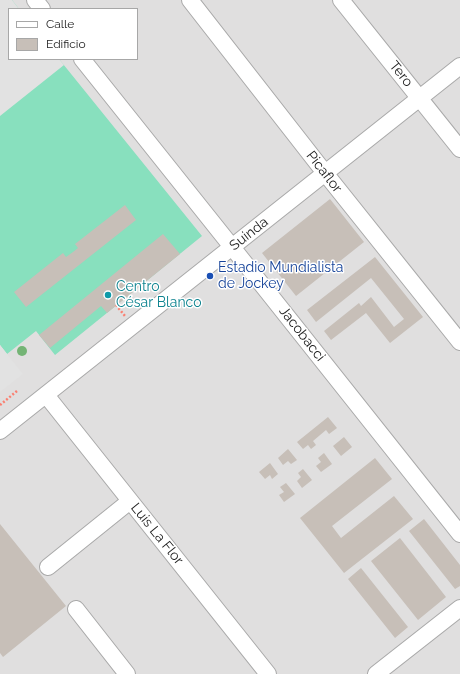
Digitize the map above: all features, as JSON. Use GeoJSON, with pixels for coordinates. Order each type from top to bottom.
{"type":"FeatureCollection","features":[{"type":"Feature","properties":{"kind":"street"},"geometry":{"type":"LineString","coordinates":[[35,0],[41,8]]}},
{"type":"Feature","properties":{"kind":"street","name":"Picaflor"},"geometry":{"type":"LineString","coordinates":[[190,0],[325,173],[460,342]]}},
{"type":"Feature","properties":{"kind":"street","name":"Tero"},"geometry":{"type":"LineString","coordinates":[[341,0],[460,149]]}},
{"type":"Feature","properties":{"kind":"street","name":"Jacobacci"},"geometry":{"type":"LineString","coordinates":[[83,60],[460,534]]}},
{"type":"Feature","properties":{"kind":"street","name":"Suinda"},"geometry":{"type":"LineString","coordinates":[[0,431],[460,66]]}},
{"type":"Feature","properties":{"kind":"street","name":"Luis La Flor"},"geometry":{"type":"LineString","coordinates":[[46,395],[268,674]]}},
{"type":"Feature","properties":{"kind":"street"},"geometry":{"type":"LineString","coordinates":[[48,567],[130,501]]}},
{"type":"Feature","properties":{"kind":"street"},"geometry":{"type":"LineString","coordinates":[[376,674],[460,608]]}},
{"type":"Feature","properties":{"kind":"street"},"geometry":{"type":"LineString","coordinates":[[76,609],[127,674]]}},
{"type":"Feature","properties":{"kind":"path"},"geometry":{"type":"LineString","coordinates":[[0,405],[17,391]]}},
{"type":"Feature","properties":{"kind":"shaded area"},"geometry":{"type":"Polygon","coordinates":[[[0,0],[460,0],[460,674],[0,674],[0,0]]]}},
{"type":"Feature","properties":{"kind":"shaded area"},"geometry":{"type":"Polygon","coordinates":[[[0,0],[12,0],[18,8],[8,8],[8,60],[60,60],[64,65],[0,116],[0,0]]]}},
{"type":"Feature","properties":{"kind":"shaded area"},"geometry":{"type":"Polygon","coordinates":[[[0,345],[23,374],[0,392],[0,345]]]}},
{"type":"Feature","properties":{"kind":"green space"},"geometry":{"type":"Polygon","coordinates":[[[0,0],[12,0],[18,8],[8,8],[8,60],[60,60],[202,236],[55,355],[36,331],[7,354],[0,345],[0,0]]]}},
{"type":"Feature","properties":{"kind":"building"},"geometry":{"type":"Polygon","coordinates":[[[330,199],[364,242],[296,296],[262,253],[330,199]]]}},
{"type":"Feature","properties":{"kind":"building"},"geometry":{"type":"Polygon","coordinates":[[[125,205],[136,220],[26,307],[14,292],[63,253],[66,257],[73,252],[78,248],[75,244],[125,205]]]}},
{"type":"Feature","properties":{"kind":"building","name":"Centro César Blanco"},"geometry":{"type":"Polygon","coordinates":[[[163,234],[180,254],[107,313],[101,306],[50,348],[39,335],[163,234]]]}},
{"type":"Feature","properties":{"kind":"building"},"geometry":{"type":"Polygon","coordinates":[[[375,257],[423,317],[390,343],[366,313],[331,340],[324,331],[359,303],[361,306],[371,297],[394,327],[404,319],[371,278],[316,322],[307,310],[375,257]]]}},
{"type":"Feature","properties":{"kind":"building"},"geometry":{"type":"Polygon","coordinates":[[[328,417],[337,428],[329,434],[326,430],[313,441],[316,445],[311,449],[308,445],[303,449],[297,442],[328,417]]]}},
{"type":"Feature","properties":{"kind":"building"},"geometry":{"type":"Polygon","coordinates":[[[344,437],[352,447],[341,456],[333,446],[344,437]]]}},
{"type":"Feature","properties":{"kind":"building"},"geometry":{"type":"Polygon","coordinates":[[[288,449],[297,460],[291,464],[288,461],[283,465],[278,458],[288,449]]]}},
{"type":"Feature","properties":{"kind":"building"},"geometry":{"type":"Polygon","coordinates":[[[324,453],[332,464],[321,472],[316,466],[321,462],[318,458],[324,453]]]}},
{"type":"Feature","properties":{"kind":"building"},"geometry":{"type":"Polygon","coordinates":[[[375,458],[392,479],[332,526],[341,538],[394,496],[413,519],[344,573],[300,518],[375,458]]]}},
{"type":"Feature","properties":{"kind":"building"},"geometry":{"type":"Polygon","coordinates":[[[270,463],[278,474],[272,479],[270,475],[265,479],[259,472],[270,463]]]}},
{"type":"Feature","properties":{"kind":"building"},"geometry":{"type":"Polygon","coordinates":[[[303,469],[312,480],[302,488],[297,481],[301,477],[298,473],[303,469]]]}},
{"type":"Feature","properties":{"kind":"building"},"geometry":{"type":"Polygon","coordinates":[[[286,483],[295,494],[284,502],[279,495],[284,492],[280,487],[286,483]]]}},
{"type":"Feature","properties":{"kind":"building"},"geometry":{"type":"Polygon","coordinates":[[[424,519],[460,565],[460,586],[455,589],[409,531],[424,519]]]}},
{"type":"Feature","properties":{"kind":"building"},"geometry":{"type":"Polygon","coordinates":[[[0,524],[66,606],[3,657],[0,653],[0,524]]]}},
{"type":"Feature","properties":{"kind":"building"},"geometry":{"type":"Polygon","coordinates":[[[400,538],[446,597],[418,620],[371,561],[400,538]]]}},
{"type":"Feature","properties":{"kind":"building"},"geometry":{"type":"Polygon","coordinates":[[[361,568],[408,627],[395,638],[348,579],[361,568]]]}},
{"type":"Feature","properties":{"kind":"place","name":"Estadio Mundialista de Jockey"},"geometry":{"type":"Point","coordinates":[210,276]}},
{"type":"Feature","properties":{"kind":"place","name":"Centro César Blanco"},"geometry":{"type":"Point","coordinates":[108,295]}}]}
